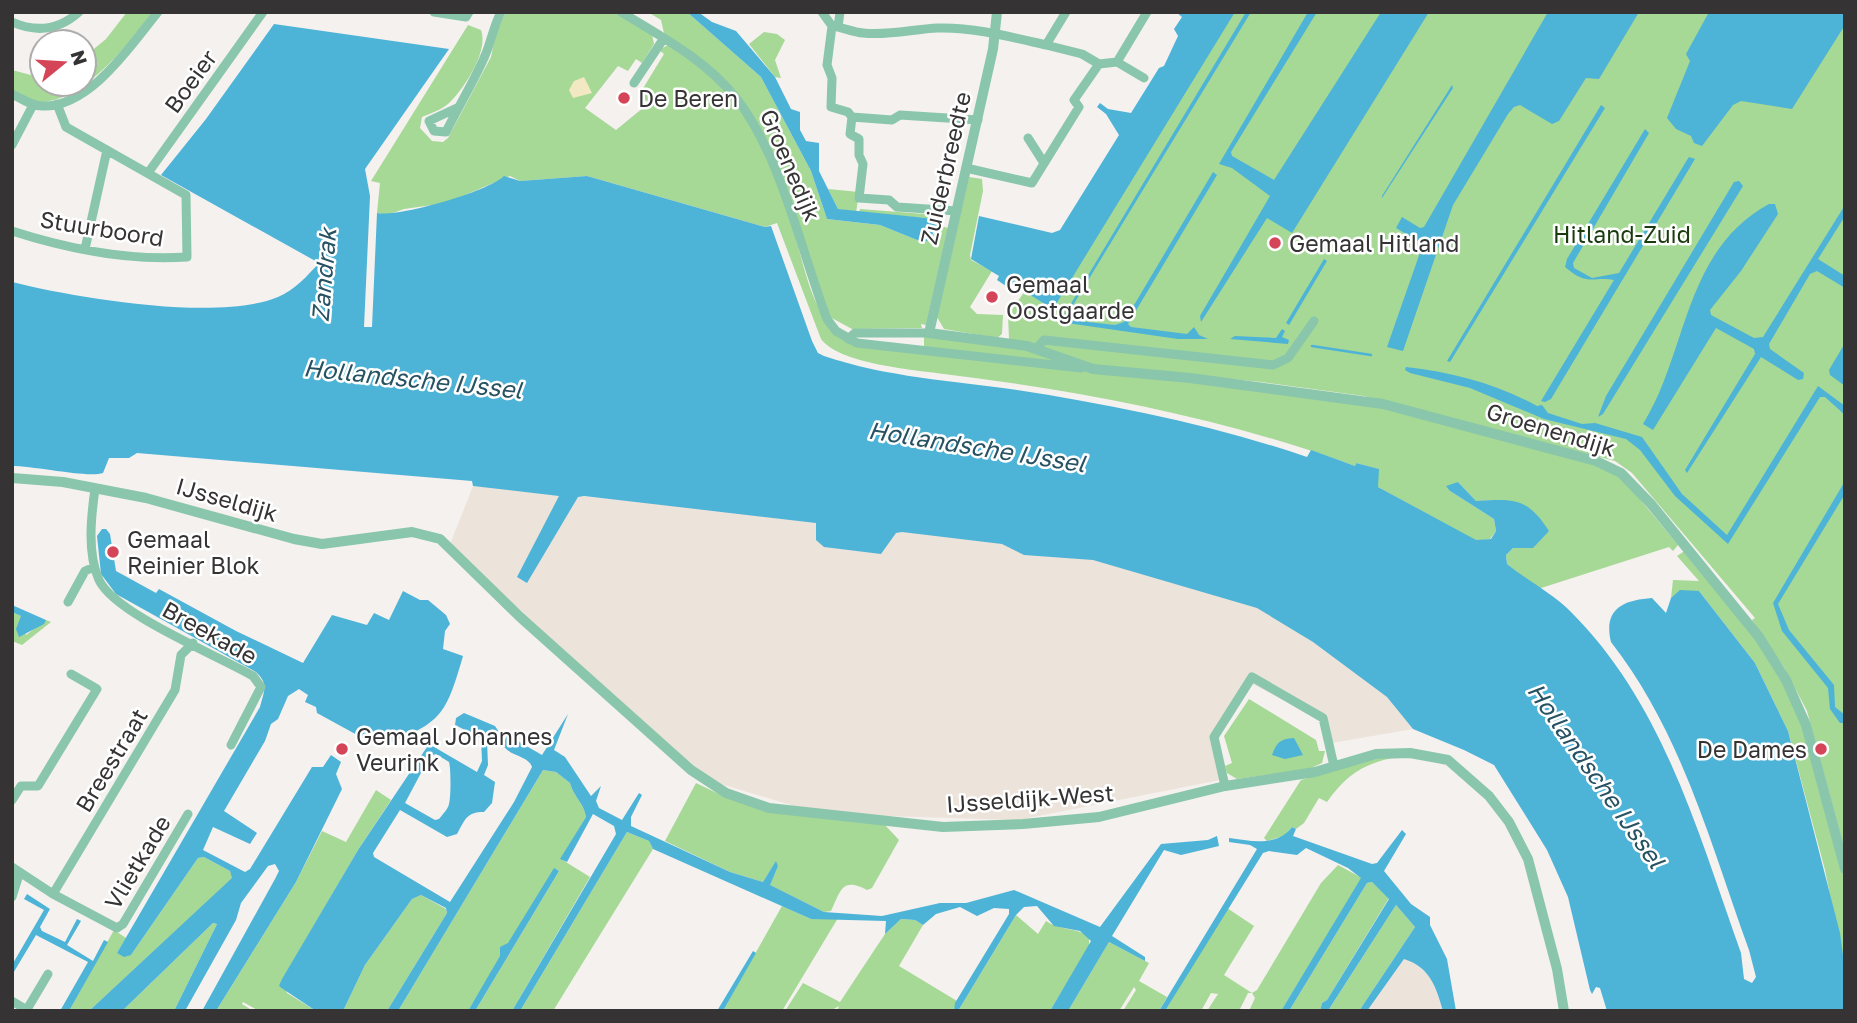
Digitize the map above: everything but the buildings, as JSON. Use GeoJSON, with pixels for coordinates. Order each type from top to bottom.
{"type":"FeatureCollection","features":[{"type":"Feature","properties":{"kind":"street"},"geometry":{"type":"LineString","coordinates":[[12,22],[27,29],[46,29],[71,20],[79,12]]}},
{"type":"Feature","properties":{"kind":"street"},"geometry":{"type":"LineString","coordinates":[[12,94],[33,105],[57,104],[78,95],[120,61],[158,12]]}},
{"type":"Feature","properties":{"kind":"street","name":"Boeier"},"geometry":{"type":"LineString","coordinates":[[148,173],[263,12]]}},
{"type":"Feature","properties":{"kind":"street"},"geometry":{"type":"LineString","coordinates":[[433,12],[466,17],[468,12]]}},
{"type":"Feature","properties":{"kind":"street"},"geometry":{"type":"LineString","coordinates":[[459,107],[485,57],[501,12]]}},
{"type":"Feature","properties":{"kind":"street","name":"Groenedijk"},"geometry":{"type":"LineString","coordinates":[[621,12],[663,38],[718,79],[745,110],[785,195],[827,319],[848,339]]}},
{"type":"Feature","properties":{"kind":"street"},"geometry":{"type":"LineString","coordinates":[[822,12],[835,27],[844,31],[896,34],[908,29],[937,28],[996,34],[1083,54],[1100,64],[1117,62],[1144,78]]}},
{"type":"Feature","properties":{"kind":"street"},"geometry":{"type":"LineString","coordinates":[[840,12],[827,65],[832,78],[831,107],[848,112],[852,117],[850,134],[859,139],[859,155],[863,164],[859,198],[889,200],[897,207],[957,211]]}},
{"type":"Feature","properties":{"kind":"street","name":"Zuiderbreedte"},"geometry":{"type":"LineString","coordinates":[[929,332],[978,120],[996,34],[997,12]]}},
{"type":"Feature","properties":{"kind":"street"},"geometry":{"type":"LineString","coordinates":[[1046,45],[1066,12]]}},
{"type":"Feature","properties":{"kind":"street"},"geometry":{"type":"LineString","coordinates":[[1117,62],[1147,12]]}},
{"type":"Feature","properties":{"kind":"street"},"geometry":{"type":"LineString","coordinates":[[634,83],[663,38]]}},
{"type":"Feature","properties":{"kind":"street"},"geometry":{"type":"LineString","coordinates":[[967,169],[1032,183],[1079,107],[1074,100],[1100,64]]}},
{"type":"Feature","properties":{"kind":"street"},"geometry":{"type":"LineString","coordinates":[[57,104],[66,127],[148,173]]}},
{"type":"Feature","properties":{"kind":"street"},"geometry":{"type":"LineString","coordinates":[[12,145],[33,105]]}},
{"type":"Feature","properties":{"kind":"street"},"geometry":{"type":"LineString","coordinates":[[852,117],[892,120],[900,115],[978,120]]}},
{"type":"Feature","properties":{"kind":"street"},"geometry":{"type":"LineString","coordinates":[[1028,138],[1044,163]]}},
{"type":"Feature","properties":{"kind":"street"},"geometry":{"type":"LineString","coordinates":[[85,249],[107,150]]}},
{"type":"Feature","properties":{"kind":"street","name":"Stuurboord"},"geometry":{"type":"LineString","coordinates":[[12,231],[85,249],[146,257],[187,257],[186,195],[148,173]]}},
{"type":"Feature","properties":{"kind":"street"},"geometry":{"type":"LineString","coordinates":[[1036,349],[1044,341],[1273,365],[1289,358],[1312,324]]}},
{"type":"Feature","properties":{"kind":"street"},"geometry":{"type":"LineString","coordinates":[[848,339],[855,333],[929,332],[1036,349],[1093,369]]}},
{"type":"Feature","properties":{"kind":"street"},"geometry":{"type":"LineString","coordinates":[[848,339],[944,354],[1093,369]]}},
{"type":"Feature","properties":{"kind":"street","name":"Groenendijk"},"geometry":{"type":"LineString","coordinates":[[1093,369],[1191,378],[1383,404],[1596,461],[1621,473],[1685,544],[1759,637],[1786,680],[1806,724],[1845,869]]}},
{"type":"Feature","properties":{"kind":"street","name":"IJsseldijk"},"geometry":{"type":"LineString","coordinates":[[12,478],[64,482],[146,498],[293,540],[323,544],[412,532],[430,535]]}},
{"type":"Feature","properties":{"kind":"street","name":"Breekade"},"geometry":{"type":"LineString","coordinates":[[95,489],[92,524],[94,567],[105,590],[121,605],[253,676],[261,687],[231,745]]}},
{"type":"Feature","properties":{"kind":"street","name":"IJsseldijk-West"},"geometry":{"type":"LineString","coordinates":[[430,535],[440,539],[465,561],[517,615],[701,778],[726,793],[769,808],[943,827],[1023,824],[1099,817],[1226,786],[1297,776],[1376,754],[1410,753],[1448,760],[1478,784],[1509,822],[1528,859],[1557,969],[1564,1011]]}},
{"type":"Feature","properties":{"kind":"street"},"geometry":{"type":"LineString","coordinates":[[68,602],[85,571],[94,567]]}},
{"type":"Feature","properties":{"kind":"street","name":"Breestraat"},"geometry":{"type":"LineString","coordinates":[[54,894],[175,690],[181,655],[193,643]]}},
{"type":"Feature","properties":{"kind":"street"},"geometry":{"type":"LineString","coordinates":[[12,800],[21,786],[38,786],[97,689],[71,674]]}},
{"type":"Feature","properties":{"kind":"street"},"geometry":{"type":"LineString","coordinates":[[1226,786],[1214,737],[1252,677],[1323,718],[1334,766]]}},
{"type":"Feature","properties":{"kind":"street","name":"Vlietkade"},"geometry":{"type":"LineString","coordinates":[[54,894],[117,928],[124,924],[188,814]]}},
{"type":"Feature","properties":{"kind":"street"},"geometry":{"type":"LineString","coordinates":[[13,869],[54,894]]}},
{"type":"Feature","properties":{"kind":"street"},"geometry":{"type":"LineString","coordinates":[[12,897],[18,878],[13,869]]}},
{"type":"Feature","properties":{"kind":"street"},"geometry":{"type":"LineString","coordinates":[[12,1001],[26,1010],[48,974]]}},
{"type":"Feature","properties":{"kind":"shaded area"},"geometry":{"type":"Polygon","coordinates":[[[473,486],[942,530],[1203,565],[1363,666],[1413,729],[1326,744],[1322,720],[1248,682],[1213,736],[1225,779],[1018,820],[821,814],[701,778],[449,547],[473,486]]]}},
{"type":"Feature","properties":{"kind":"shaded area"},"geometry":{"type":"Polygon","coordinates":[[[1404,959],[1414,962],[1431,977],[1443,1011],[1367,1011],[1404,959]]]}},
{"type":"Feature","properties":{"kind":"green space"},"geometry":{"type":"Polygon","coordinates":[[[127,12],[153,12],[131,40],[98,73],[98,46],[127,12]]]}},
{"type":"Feature","properties":{"kind":"green space"},"geometry":{"type":"Polygon","coordinates":[[[506,12],[614,12],[652,34],[654,44],[642,63],[636,59],[628,71],[618,66],[585,108],[616,130],[649,103],[639,95],[664,54],[659,50],[668,45],[720,85],[744,115],[761,145],[781,195],[810,287],[823,315],[842,337],[1363,403],[1595,464],[1624,480],[1678,545],[1673,551],[1669,547],[1538,589],[1507,564],[1506,555],[1513,548],[1498,500],[1476,501],[1458,482],[1450,491],[1494,519],[1496,531],[1490,539],[1476,541],[1378,487],[1378,469],[1356,463],[1355,466],[1253,433],[1096,397],[892,367],[842,354],[821,339],[777,223],[765,227],[587,176],[520,181],[510,176],[446,203],[404,209],[387,215],[377,213],[380,183],[371,181],[468,25],[481,30],[483,39],[478,59],[468,80],[448,104],[422,117],[420,128],[432,141],[443,142],[448,138],[491,57],[496,32],[506,12]]]}},
{"type":"Feature","properties":{"kind":"green space"},"geometry":{"type":"Polygon","coordinates":[[[648,12],[687,12],[761,77],[811,171],[827,219],[880,225],[922,242],[938,231],[925,218],[859,213],[860,209],[937,215],[947,213],[941,226],[948,228],[926,325],[921,324],[922,328],[852,329],[830,317],[747,107],[664,33],[661,20],[648,12]]]}},
{"type":"Feature","properties":{"kind":"green space","name":"Hitland-Zuid"},"geometry":{"type":"Polygon","coordinates":[[[1222,12],[1845,12],[1845,851],[1807,711],[1784,667],[1752,620],[1755,618],[1632,473],[1615,461],[1364,396],[1261,382],[924,348],[924,335],[1009,339],[1008,315],[1025,291],[1049,306],[1222,12]]]}},
{"type":"Feature","properties":{"kind":"green space"},"geometry":{"type":"Polygon","coordinates":[[[764,32],[777,34],[785,40],[775,60],[781,78],[775,77],[749,44],[764,32]]]}},
{"type":"Feature","properties":{"kind":"green space"},"geometry":{"type":"Polygon","coordinates":[[[12,70],[28,74],[28,98],[59,98],[33,102],[12,91],[12,70]]]}},
{"type":"Feature","properties":{"kind":"green space"},"geometry":{"type":"Polygon","coordinates":[[[969,177],[982,179],[983,191],[971,260],[992,271],[970,307],[977,314],[1003,315],[1002,334],[997,338],[944,329],[937,317],[969,177]]]}},
{"type":"Feature","properties":{"kind":"green space"},"geometry":{"type":"Polygon","coordinates":[[[828,189],[859,192],[856,213],[838,209],[828,189]]]}},
{"type":"Feature","properties":{"kind":"green space"},"geometry":{"type":"Polygon","coordinates":[[[1687,552],[1756,639],[1796,705],[1845,881],[1845,970],[1825,870],[1788,731],[1755,663],[1699,591],[1671,598],[1673,580],[1699,581],[1677,556],[1687,552]]]}},
{"type":"Feature","properties":{"kind":"green space"},"geometry":{"type":"Polygon","coordinates":[[[12,612],[21,616],[26,635],[46,620],[51,622],[22,645],[12,641],[12,612]]]}},
{"type":"Feature","properties":{"kind":"green space"},"geometry":{"type":"Polygon","coordinates":[[[1249,699],[1316,740],[1319,751],[1325,751],[1322,763],[1309,769],[1237,779],[1227,773],[1225,766],[1232,763],[1224,736],[1249,699]]]}},
{"type":"Feature","properties":{"kind":"green space"},"geometry":{"type":"Polygon","coordinates":[[[1397,757],[1365,767],[1349,777],[1327,802],[1319,798],[1304,823],[1296,829],[1292,827],[1284,836],[1267,841],[1264,838],[1301,780],[1368,760],[1397,757]]]}},
{"type":"Feature","properties":{"kind":"green space"},"geometry":{"type":"Polygon","coordinates":[[[543,770],[556,772],[570,783],[583,808],[586,817],[561,859],[590,877],[512,1011],[475,1011],[559,871],[554,869],[468,1011],[398,1011],[543,770]]]}},
{"type":"Feature","properties":{"kind":"green space"},"geometry":{"type":"Polygon","coordinates":[[[696,783],[723,796],[884,824],[899,840],[872,888],[867,890],[847,885],[840,892],[831,911],[824,912],[769,885],[778,866],[776,862],[763,882],[730,872],[665,841],[696,783]]]}},
{"type":"Feature","properties":{"kind":"green space"},"geometry":{"type":"Polygon","coordinates":[[[376,790],[391,800],[358,850],[282,980],[287,993],[316,1011],[259,1011],[243,1002],[242,1004],[253,1011],[216,1011],[296,882],[322,831],[346,842],[376,790]]]}},
{"type":"Feature","properties":{"kind":"green space"},"geometry":{"type":"Polygon","coordinates":[[[627,832],[649,841],[653,849],[553,1011],[520,1011],[627,832]]]}},
{"type":"Feature","properties":{"kind":"green space"},"geometry":{"type":"Polygon","coordinates":[[[204,857],[230,871],[233,878],[89,1011],[69,1011],[114,930],[126,938],[117,953],[131,955],[198,858],[204,857]]]}},
{"type":"Feature","properties":{"kind":"green space"},"geometry":{"type":"Polygon","coordinates":[[[1338,865],[1362,878],[1281,1011],[1249,1011],[1255,998],[1252,993],[1257,990],[1321,883],[1338,865]]]}},
{"type":"Feature","properties":{"kind":"green space"},"geometry":{"type":"Polygon","coordinates":[[[1372,882],[1389,898],[1327,1000],[1322,1003],[1320,1011],[1289,1011],[1367,883],[1372,882]]]}},
{"type":"Feature","properties":{"kind":"green space"},"geometry":{"type":"Polygon","coordinates":[[[421,895],[446,909],[447,913],[387,1011],[343,1011],[365,965],[412,899],[421,895]]]}},
{"type":"Feature","properties":{"kind":"green space"},"geometry":{"type":"Polygon","coordinates":[[[1396,905],[1415,927],[1359,1011],[1328,1011],[1396,905]]]}},
{"type":"Feature","properties":{"kind":"green space"},"geometry":{"type":"Polygon","coordinates":[[[782,906],[811,919],[838,918],[782,1011],[723,1011],[782,906]]]}},
{"type":"Feature","properties":{"kind":"green space"},"geometry":{"type":"Polygon","coordinates":[[[1227,908],[1254,926],[1224,975],[1252,993],[1248,993],[1239,1011],[1207,1011],[1218,994],[1211,993],[1201,1011],[1165,1011],[1227,908]]]}},
{"type":"Feature","properties":{"kind":"green space"},"geometry":{"type":"Polygon","coordinates":[[[1016,915],[1038,934],[1046,921],[1084,933],[1089,936],[1089,946],[1050,1011],[958,1011],[1016,915]]]}},
{"type":"Feature","properties":{"kind":"green space"},"geometry":{"type":"Polygon","coordinates":[[[901,919],[915,920],[923,925],[899,966],[957,1001],[954,1011],[837,1011],[839,1006],[830,1011],[785,1011],[803,983],[840,1002],[885,934],[901,919]]]}},
{"type":"Feature","properties":{"kind":"green space"},"geometry":{"type":"Polygon","coordinates":[[[213,923],[217,924],[174,1011],[122,1011],[213,923]]]}},
{"type":"Feature","properties":{"kind":"green space"},"geometry":{"type":"Polygon","coordinates":[[[1109,942],[1149,963],[1139,981],[1167,997],[1159,1011],[1123,1011],[1136,990],[1134,987],[1119,1011],[1068,1011],[1109,942]]]}},
{"type":"Feature","properties":{"kind":"sand"},"geometry":{"type":"Polygon","coordinates":[[[584,77],[592,93],[573,98],[569,90],[574,81],[584,77]]]}},
{"type":"Feature","properties":{"kind":"water"},"geometry":{"type":"Polygon","coordinates":[[[687,12],[698,12],[712,22],[736,31],[775,77],[791,109],[800,112],[800,130],[806,141],[819,143],[819,171],[838,209],[926,218],[940,228],[939,231],[935,231],[927,241],[922,242],[880,225],[827,219],[811,171],[761,77],[687,12]]]}},
{"type":"Feature","properties":{"kind":"water"},"geometry":{"type":"Polygon","coordinates":[[[1176,12],[1235,12],[1053,309],[1009,282],[1006,286],[997,280],[999,276],[971,259],[979,216],[1052,233],[1060,230],[1119,135],[1106,114],[1097,107],[1100,103],[1108,109],[1131,113],[1159,68],[1164,66],[1178,36],[1174,29],[1182,17],[1176,12]]]}},
{"type":"Feature","properties":{"kind":"water"},"geometry":{"type":"Polygon","coordinates":[[[1246,12],[1251,12],[1067,315],[1070,320],[1115,325],[1124,322],[1213,172],[1217,175],[1128,324],[1131,327],[1187,334],[1194,327],[1199,335],[1208,339],[1178,339],[1060,322],[1246,12]]]}},
{"type":"Feature","properties":{"kind":"water"},"geometry":{"type":"Polygon","coordinates":[[[1308,12],[1317,12],[1231,152],[1232,156],[1274,180],[1381,12],[1429,12],[1292,233],[1267,218],[1201,322],[1200,316],[1270,196],[1232,168],[1219,164],[1308,12]]]}},
{"type":"Feature","properties":{"kind":"water"},"geometry":{"type":"Polygon","coordinates":[[[1548,12],[1639,12],[1599,79],[1586,78],[1559,121],[1552,124],[1520,105],[1508,114],[1453,205],[1403,351],[1387,347],[1423,244],[1396,228],[1402,217],[1420,228],[1424,227],[1548,12]]]}},
{"type":"Feature","properties":{"kind":"water"},"geometry":{"type":"Polygon","coordinates":[[[1709,12],[1845,12],[1845,25],[1792,109],[1741,101],[1733,105],[1702,146],[1694,143],[1691,136],[1676,129],[1667,118],[1690,61],[1686,54],[1709,12]]]}},
{"type":"Feature","properties":{"kind":"water"},"geometry":{"type":"Polygon","coordinates":[[[274,24],[449,49],[365,169],[370,196],[364,327],[372,327],[377,213],[403,211],[443,202],[481,189],[504,176],[520,181],[587,176],[765,227],[771,226],[812,341],[818,353],[824,356],[895,374],[1017,390],[1127,409],[1236,435],[1307,457],[1311,450],[1355,466],[1356,463],[1379,469],[1378,487],[1476,540],[1491,539],[1496,531],[1494,519],[1446,486],[1458,482],[1476,501],[1510,501],[1526,506],[1549,531],[1533,548],[1513,548],[1506,555],[1507,564],[1571,612],[1603,648],[1631,688],[1675,772],[1741,953],[1744,979],[1752,983],[1756,977],[1749,950],[1692,790],[1657,713],[1611,642],[1609,631],[1613,614],[1624,604],[1652,598],[1666,613],[1671,598],[1680,590],[1699,591],[1755,663],[1788,731],[1840,933],[1845,970],[1845,1011],[1607,1011],[1600,988],[1596,987],[1592,994],[1590,990],[1568,897],[1547,850],[1494,765],[1413,729],[1387,697],[1313,642],[1257,608],[1093,560],[1024,555],[1002,544],[902,532],[896,533],[881,554],[824,547],[816,540],[816,523],[584,496],[578,497],[527,583],[517,577],[559,496],[473,486],[472,481],[137,453],[129,458],[109,458],[103,473],[95,474],[12,466],[12,282],[72,295],[146,305],[220,307],[252,304],[278,297],[295,287],[319,263],[161,175],[206,119],[274,24]]]}},
{"type":"Feature","properties":{"kind":"water"},"geometry":{"type":"Polygon","coordinates":[[[1452,85],[1453,88],[1382,198],[1382,196],[1452,85]]]}},
{"type":"Feature","properties":{"kind":"water"},"geometry":{"type":"Polygon","coordinates":[[[1601,105],[1605,108],[1450,362],[1447,361],[1601,105]]]}},
{"type":"Feature","properties":{"kind":"water"},"geometry":{"type":"Polygon","coordinates":[[[1645,129],[1649,133],[1573,263],[1574,268],[1592,278],[1619,273],[1689,157],[1695,159],[1551,399],[1541,401],[1614,280],[1580,277],[1565,267],[1567,259],[1645,129]]]}},
{"type":"Feature","properties":{"kind":"water"},"geometry":{"type":"Polygon","coordinates":[[[1739,181],[1743,186],[1603,414],[1598,417],[1606,396],[1734,182],[1739,181]]]}},
{"type":"Feature","properties":{"kind":"water"},"geometry":{"type":"Polygon","coordinates":[[[1769,204],[1775,204],[1778,214],[1741,271],[1710,310],[1711,315],[1754,338],[1763,337],[1845,205],[1845,216],[1818,259],[1845,276],[1845,288],[1817,271],[1810,274],[1769,344],[1770,349],[1804,373],[1803,379],[1798,380],[1761,357],[1687,473],[1685,470],[1755,354],[1754,349],[1716,328],[1653,430],[1643,424],[1658,396],[1703,275],[1719,248],[1741,224],[1769,204]]]}},
{"type":"Feature","properties":{"kind":"water"},"geometry":{"type":"Polygon","coordinates":[[[1324,259],[1327,261],[1289,325],[1286,323],[1324,259]]]}},
{"type":"Feature","properties":{"kind":"water"},"geometry":{"type":"Polygon","coordinates":[[[1282,329],[1285,331],[1282,337],[1289,340],[1288,344],[1230,339],[1235,336],[1276,338],[1282,329]]]}},
{"type":"Feature","properties":{"kind":"water"},"geometry":{"type":"Polygon","coordinates":[[[1845,343],[1845,386],[1830,375],[1829,370],[1845,343]]]}},
{"type":"Feature","properties":{"kind":"water"},"geometry":{"type":"Polygon","coordinates":[[[1406,367],[1474,380],[1537,406],[1542,405],[1548,413],[1582,424],[1595,423],[1642,437],[1682,494],[1727,535],[1818,386],[1845,406],[1845,415],[1825,397],[1820,397],[1728,544],[1675,496],[1640,450],[1626,439],[1544,419],[1470,388],[1410,373],[1405,370],[1406,367]]]}},
{"type":"Feature","properties":{"kind":"water"},"geometry":{"type":"Polygon","coordinates":[[[1845,481],[1845,494],[1778,604],[1789,630],[1834,685],[1835,707],[1845,715],[1845,723],[1840,723],[1830,709],[1828,688],[1782,631],[1773,603],[1845,481]]]}},
{"type":"Feature","properties":{"kind":"water"},"geometry":{"type":"Polygon","coordinates":[[[102,529],[106,529],[110,534],[116,571],[156,593],[159,589],[236,631],[303,663],[332,615],[367,625],[374,613],[389,620],[403,591],[420,600],[428,600],[446,615],[450,624],[445,631],[443,649],[463,656],[451,693],[438,716],[416,731],[379,747],[317,713],[316,707],[305,702],[308,695],[299,689],[288,696],[278,719],[271,724],[265,741],[224,811],[257,833],[250,844],[213,827],[203,850],[245,872],[250,869],[312,767],[323,767],[331,755],[341,762],[336,774],[342,789],[296,882],[216,1011],[202,1011],[279,871],[275,864],[268,866],[241,903],[236,920],[185,1011],[174,1011],[217,924],[213,923],[122,1011],[89,1011],[232,878],[230,871],[204,857],[198,858],[131,955],[124,957],[117,953],[260,707],[264,688],[263,680],[256,672],[116,594],[101,574],[97,536],[102,529]]]}},
{"type":"Feature","properties":{"kind":"water"},"geometry":{"type":"Polygon","coordinates":[[[12,605],[46,620],[44,624],[19,637],[16,629],[21,616],[12,612],[12,605]]]}},
{"type":"Feature","properties":{"kind":"water"},"geometry":{"type":"Polygon","coordinates":[[[464,713],[495,726],[499,732],[493,742],[487,741],[488,765],[484,775],[495,782],[492,803],[484,812],[470,815],[457,834],[447,837],[400,810],[373,853],[374,857],[450,902],[514,802],[532,767],[527,760],[506,749],[503,745],[507,735],[542,755],[568,714],[554,750],[565,757],[591,796],[601,786],[596,801],[599,808],[622,820],[639,793],[642,795],[631,817],[631,826],[730,872],[763,882],[776,861],[778,866],[770,885],[824,912],[882,916],[940,903],[966,903],[1014,890],[1100,927],[1161,844],[1208,840],[1217,836],[1219,846],[1181,855],[1164,850],[1112,936],[1145,957],[1145,961],[1109,942],[1068,1011],[1050,1011],[1091,941],[1080,931],[1054,926],[1037,906],[1024,907],[1016,915],[958,1011],[954,1011],[955,1003],[1009,914],[1009,909],[994,908],[977,916],[960,907],[936,914],[923,925],[915,920],[901,919],[885,934],[886,921],[811,919],[653,849],[649,841],[627,832],[520,1011],[512,1011],[616,834],[614,826],[593,814],[567,862],[560,859],[586,817],[570,783],[556,772],[543,770],[398,1011],[387,1011],[447,913],[446,908],[421,895],[412,899],[365,965],[343,1011],[316,1011],[279,986],[282,979],[358,850],[429,744],[477,772],[482,761],[481,738],[455,725],[456,718],[464,713]],[[436,754],[430,756],[405,803],[435,820],[439,819],[450,801],[449,762],[436,754]]]}},
{"type":"Feature","properties":{"kind":"water"},"geometry":{"type":"Polygon","coordinates":[[[1294,738],[1303,755],[1285,759],[1272,755],[1280,742],[1294,738]]]}},
{"type":"Feature","properties":{"kind":"water"},"geometry":{"type":"Polygon","coordinates":[[[1292,827],[1296,829],[1293,836],[1372,864],[1377,863],[1402,830],[1406,834],[1384,871],[1411,904],[1430,917],[1430,925],[1447,959],[1456,1011],[1443,1011],[1431,979],[1420,967],[1404,959],[1367,1011],[1359,1011],[1415,927],[1396,905],[1328,1011],[1320,1011],[1322,1003],[1327,1000],[1389,899],[1372,882],[1367,883],[1289,1011],[1281,1011],[1361,878],[1348,868],[1306,848],[1297,855],[1269,851],[1263,853],[1165,1011],[1159,1011],[1257,849],[1250,845],[1229,842],[1229,838],[1271,840],[1279,838],[1292,827]]]}},
{"type":"Feature","properties":{"kind":"water"},"geometry":{"type":"Polygon","coordinates":[[[554,868],[559,871],[475,1011],[468,1011],[500,956],[500,947],[508,943],[554,868]]]}},
{"type":"Feature","properties":{"kind":"water"},"geometry":{"type":"Polygon","coordinates":[[[27,894],[50,909],[40,927],[42,931],[65,942],[77,919],[81,921],[67,945],[93,961],[104,940],[108,942],[69,1011],[60,1011],[88,962],[36,935],[12,975],[12,965],[44,910],[24,899],[27,894]]]}},
{"type":"Feature","properties":{"kind":"water"},"geometry":{"type":"Polygon","coordinates":[[[753,951],[756,953],[723,1011],[717,1011],[753,951]]]}},
{"type":"Feature","properties":{"kind":"waterway"},"geometry":{"type":"LineString","coordinates":[[1312,346],[1371,355]]}},
{"type":"Feature","properties":{"kind":"place","name":"De Beren"},"geometry":{"type":"Point","coordinates":[624,98]}},
{"type":"Feature","properties":{"kind":"place","name":"Gemaal Hitland"},"geometry":{"type":"Point","coordinates":[1275,243]}},
{"type":"Feature","properties":{"kind":"place","name":"Gemaal Oostgaarde"},"geometry":{"type":"Point","coordinates":[992,297]}},
{"type":"Feature","properties":{"kind":"place","name":"Gemaal Reinier Blok"},"geometry":{"type":"Point","coordinates":[113,552]}},
{"type":"Feature","properties":{"kind":"place","name":"Gemaal Johannes Veurink"},"geometry":{"type":"Point","coordinates":[342,749]}},
{"type":"Feature","properties":{"kind":"place","name":"De Dames"},"geometry":{"type":"Point","coordinates":[1821,749]}},
{"type":"Feature","properties":{"kind":"water label","name":"Zandrak"},"geometry":{"type":"Point","coordinates":[323,275]}},
{"type":"Feature","properties":{"kind":"water label","name":"Hollandsche IJssel"},"geometry":{"type":"Point","coordinates":[413,378]}},
{"type":"Feature","properties":{"kind":"water label","name":"Hollandsche IJssel"},"geometry":{"type":"Point","coordinates":[977,446]}},
{"type":"Feature","properties":{"kind":"water label","name":"Hollandsche IJssel"},"geometry":{"type":"Point","coordinates":[1597,775]}}]}
